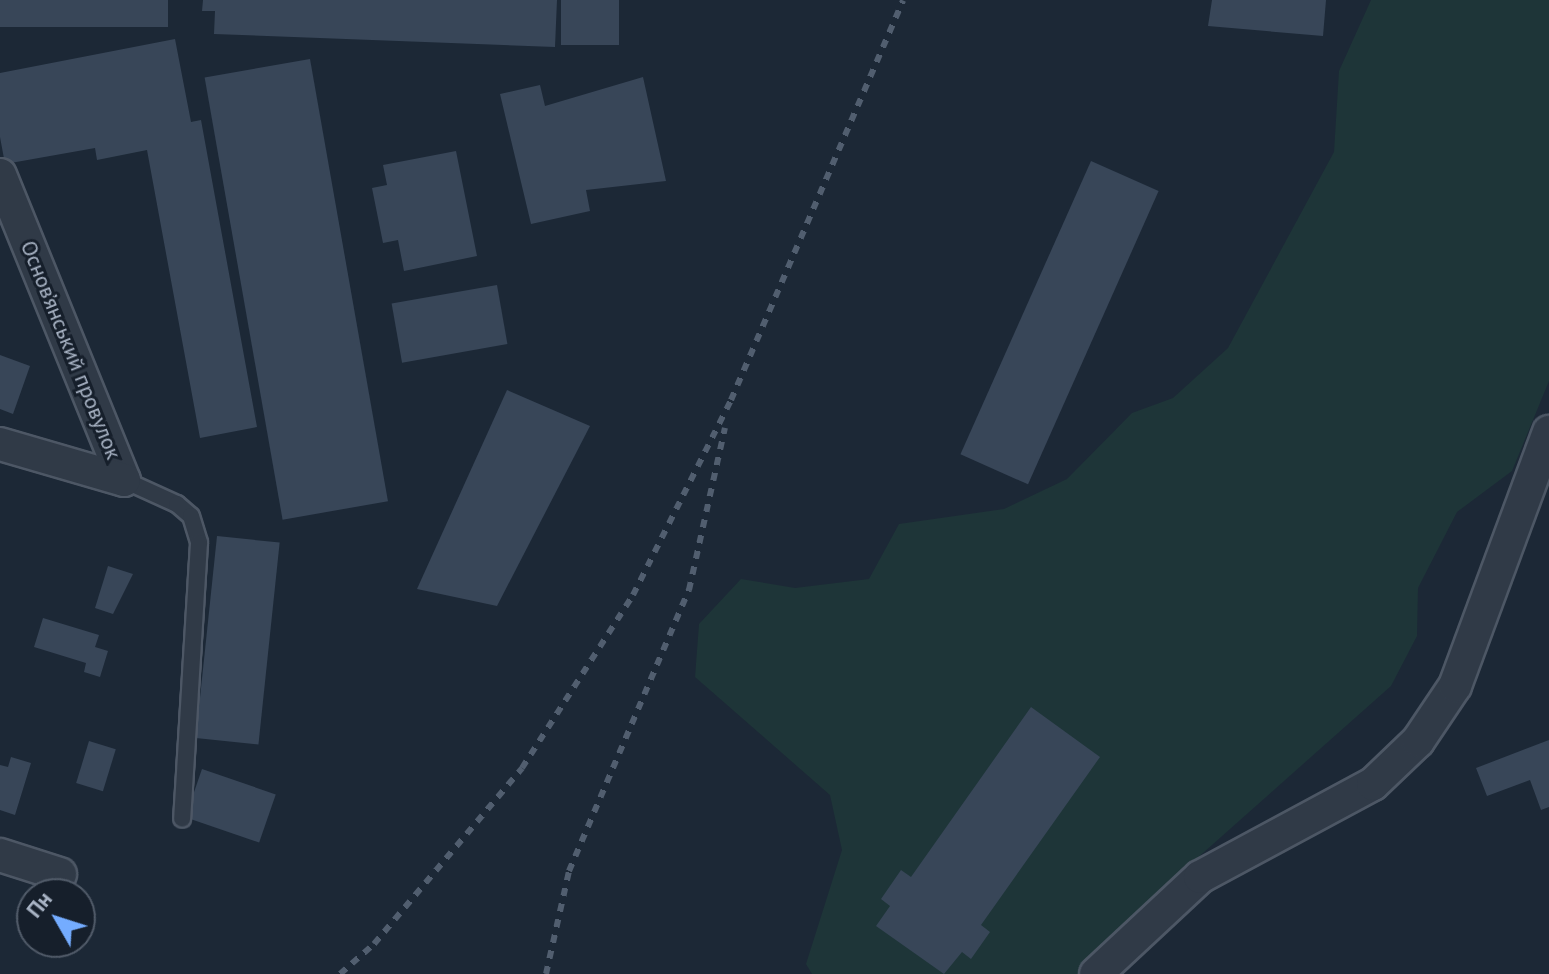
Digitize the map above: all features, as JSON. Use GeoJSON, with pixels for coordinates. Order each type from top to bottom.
{"type":"FeatureCollection","features":[{"type":"Feature","properties":{"kind":"street","name":"Основ’янський провулок"},"geometry":{"type":"LineString","coordinates":[[0,175],[124,480]]}},
{"type":"Feature","properties":{"kind":"street"},"geometry":{"type":"LineString","coordinates":[[1096,974],[1200,877],[1373,784],[1418,741],[1455,686],[1549,432]]}},
{"type":"Feature","properties":{"kind":"street"},"geometry":{"type":"LineString","coordinates":[[0,444],[124,480]]}},
{"type":"Feature","properties":{"kind":"street"},"geometry":{"type":"LineString","coordinates":[[0,855],[60,874]]}},
{"type":"Feature","properties":{"kind":"lane"},"geometry":{"type":"LineString","coordinates":[[124,480],[177,504],[191,516],[199,543],[182,818]]}},
{"type":"Feature","properties":{"kind":"green space"},"geometry":{"type":"Polygon","coordinates":[[[1371,0],[1549,0],[1549,381],[1512,471],[1457,512],[1418,588],[1417,636],[1391,686],[1123,924],[1079,974],[812,974],[806,964],[842,850],[830,795],[695,677],[699,624],[741,579],[795,588],[869,579],[899,524],[1004,509],[1067,479],[1132,413],[1173,398],[1228,348],[1334,152],[1339,71],[1371,0]]]}},
{"type":"Feature","properties":{"kind":"building"},"geometry":{"type":"Polygon","coordinates":[[[0,0],[168,0],[168,27],[0,27],[0,0]]]}},
{"type":"Feature","properties":{"kind":"building"},"geometry":{"type":"Polygon","coordinates":[[[203,0],[557,0],[555,47],[214,34],[215,11],[202,11],[203,0]]]}},
{"type":"Feature","properties":{"kind":"building"},"geometry":{"type":"Polygon","coordinates":[[[561,0],[619,0],[619,45],[561,45],[561,0]]]}},
{"type":"Feature","properties":{"kind":"building"},"geometry":{"type":"Polygon","coordinates":[[[1212,0],[1326,0],[1323,36],[1208,26],[1212,0]]]}},
{"type":"Feature","properties":{"kind":"building"},"geometry":{"type":"Polygon","coordinates":[[[175,39],[191,122],[201,120],[257,427],[200,438],[147,150],[97,160],[95,148],[5,164],[0,137],[0,73],[175,39]]]}},
{"type":"Feature","properties":{"kind":"building"},"geometry":{"type":"Polygon","coordinates":[[[310,59],[388,501],[283,520],[205,78],[310,59]]]}},
{"type":"Feature","properties":{"kind":"building"},"geometry":{"type":"Polygon","coordinates":[[[643,77],[666,181],[586,190],[590,211],[531,224],[500,94],[540,85],[545,106],[643,77]]]}},
{"type":"Feature","properties":{"kind":"building"},"geometry":{"type":"Polygon","coordinates":[[[456,151],[477,256],[404,271],[398,240],[383,243],[372,188],[387,185],[383,165],[456,151]]]}},
{"type":"Feature","properties":{"kind":"building"},"geometry":{"type":"Polygon","coordinates":[[[1091,161],[1159,191],[1028,484],[960,454],[1091,161]]]}},
{"type":"Feature","properties":{"kind":"building"},"geometry":{"type":"Polygon","coordinates":[[[497,285],[507,344],[402,363],[392,304],[497,285]]]}},
{"type":"Feature","properties":{"kind":"building"},"geometry":{"type":"Polygon","coordinates":[[[0,355],[30,366],[13,414],[0,409],[0,355]]]}},
{"type":"Feature","properties":{"kind":"building"},"geometry":{"type":"Polygon","coordinates":[[[507,390],[590,426],[497,606],[417,589],[507,390]]]}},
{"type":"Feature","properties":{"kind":"building"},"geometry":{"type":"Polygon","coordinates":[[[217,536],[280,543],[258,744],[196,738],[217,536]]]}},
{"type":"Feature","properties":{"kind":"building"},"geometry":{"type":"Polygon","coordinates":[[[108,566],[133,574],[113,614],[95,608],[108,566]]]}},
{"type":"Feature","properties":{"kind":"building"},"geometry":{"type":"Polygon","coordinates":[[[43,618],[99,635],[95,647],[108,651],[100,677],[84,672],[86,663],[34,647],[43,618]]]}},
{"type":"Feature","properties":{"kind":"building"},"geometry":{"type":"Polygon","coordinates":[[[1031,707],[1100,757],[981,925],[990,932],[971,959],[962,952],[944,974],[876,926],[890,906],[881,899],[901,870],[911,877],[1031,707]]]}},
{"type":"Feature","properties":{"kind":"building"},"geometry":{"type":"Polygon","coordinates":[[[1549,740],[1549,807],[1541,810],[1530,780],[1487,796],[1476,768],[1549,740]]]}},
{"type":"Feature","properties":{"kind":"building"},"geometry":{"type":"Polygon","coordinates":[[[89,741],[116,749],[103,791],[76,783],[89,741]]]}},
{"type":"Feature","properties":{"kind":"building"},"geometry":{"type":"Polygon","coordinates":[[[11,757],[31,763],[15,815],[0,810],[0,765],[8,767],[11,757]]]}},
{"type":"Feature","properties":{"kind":"building"},"geometry":{"type":"Polygon","coordinates":[[[202,769],[276,794],[259,843],[185,817],[202,769]]]}},
{"type":"Feature","properties":{"kind":"railway"},"geometry":{"type":"LineString","coordinates":[[340,974],[374,944],[522,768],[633,595],[731,400],[903,0]]}},
{"type":"Feature","properties":{"kind":"railway"},"geometry":{"type":"LineString","coordinates":[[546,974],[569,871],[689,590],[725,428]]}}]}
